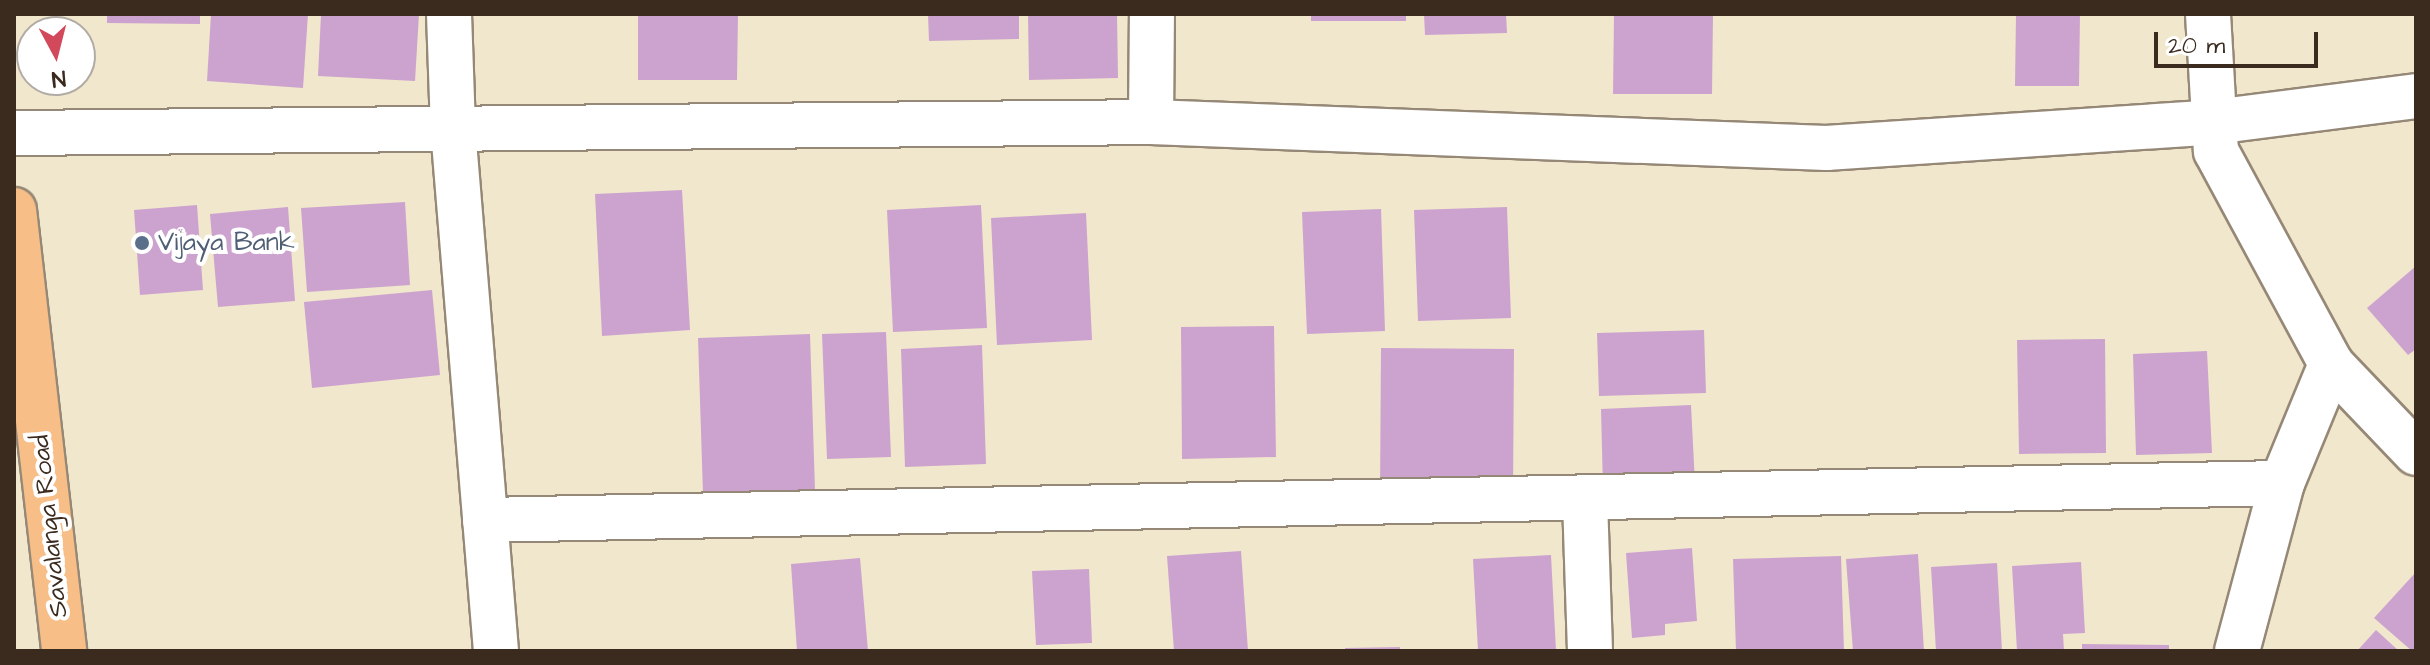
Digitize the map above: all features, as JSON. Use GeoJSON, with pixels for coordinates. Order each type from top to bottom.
{"type":"FeatureCollection","features":[{"type":"Feature","properties":{"kind":"main road","name":"Savalanga Road"},"geometry":{"type":"LineString","coordinates":[[14,210],[64,651]]}},
{"type":"Feature","properties":{"kind":"street"},"geometry":{"type":"LineString","coordinates":[[449,14],[453,129],[496,651]]}},
{"type":"Feature","properties":{"kind":"street"},"geometry":{"type":"LineString","coordinates":[[1151,122],[1152,14]]}},
{"type":"Feature","properties":{"kind":"street"},"geometry":{"type":"LineString","coordinates":[[2208,14],[2216,151],[2331,364],[2416,453]]}},
{"type":"Feature","properties":{"kind":"street"},"geometry":{"type":"LineString","coordinates":[[14,133],[1151,122],[1826,148],[2214,122],[2416,96]]}},
{"type":"Feature","properties":{"kind":"street"},"geometry":{"type":"LineString","coordinates":[[2237,651],[2282,483],[2331,364]]}},
{"type":"Feature","properties":{"kind":"street"},"geometry":{"type":"LineString","coordinates":[[485,520],[1585,500],[2282,483]]}},
{"type":"Feature","properties":{"kind":"street"},"geometry":{"type":"LineString","coordinates":[[1585,500],[1590,651]]}},
{"type":"Feature","properties":{"kind":"building"},"geometry":{"type":"Polygon","coordinates":[[[107,14],[200,14],[200,24],[107,23],[107,14]]]}},
{"type":"Feature","properties":{"kind":"building"},"geometry":{"type":"Polygon","coordinates":[[[211,14],[308,14],[303,88],[207,81],[211,14]]]}},
{"type":"Feature","properties":{"kind":"building"},"geometry":{"type":"Polygon","coordinates":[[[321,14],[419,14],[415,81],[318,76],[321,14]]]}},
{"type":"Feature","properties":{"kind":"building"},"geometry":{"type":"Polygon","coordinates":[[[638,14],[738,14],[737,80],[638,80],[638,14]]]}},
{"type":"Feature","properties":{"kind":"building"},"geometry":{"type":"Polygon","coordinates":[[[928,14],[1019,14],[1019,39],[929,41],[928,14]]]}},
{"type":"Feature","properties":{"kind":"building"},"geometry":{"type":"Polygon","coordinates":[[[1028,14],[1117,14],[1118,78],[1029,80],[1028,14]]]}},
{"type":"Feature","properties":{"kind":"building"},"geometry":{"type":"Polygon","coordinates":[[[1311,14],[1406,14],[1406,21],[1311,21],[1311,14]]]}},
{"type":"Feature","properties":{"kind":"building"},"geometry":{"type":"Polygon","coordinates":[[[1424,14],[1506,14],[1507,33],[1425,35],[1424,14]]]}},
{"type":"Feature","properties":{"kind":"building"},"geometry":{"type":"Polygon","coordinates":[[[1614,14],[1713,14],[1712,94],[1613,94],[1614,14]]]}},
{"type":"Feature","properties":{"kind":"building"},"geometry":{"type":"Polygon","coordinates":[[[2016,14],[2080,14],[2079,86],[2015,86],[2016,14]]]}},
{"type":"Feature","properties":{"kind":"building"},"geometry":{"type":"Polygon","coordinates":[[[682,190],[690,330],[602,336],[595,194],[682,190]]]}},
{"type":"Feature","properties":{"kind":"building"},"geometry":{"type":"Polygon","coordinates":[[[405,202],[410,285],[307,292],[301,208],[405,202]]]}},
{"type":"Feature","properties":{"kind":"building"},"geometry":{"type":"Polygon","coordinates":[[[197,205],[203,290],[140,295],[134,210],[197,205]]]}},
{"type":"Feature","properties":{"kind":"building"},"geometry":{"type":"Polygon","coordinates":[[[981,205],[987,328],[893,332],[887,210],[981,205]]]}},
{"type":"Feature","properties":{"kind":"building"},"geometry":{"type":"Polygon","coordinates":[[[288,207],[295,301],[218,307],[210,214],[288,207]]]}},
{"type":"Feature","properties":{"kind":"building"},"geometry":{"type":"Polygon","coordinates":[[[1507,207],[1511,318],[1418,321],[1414,210],[1507,207]]]}},
{"type":"Feature","properties":{"kind":"building"},"geometry":{"type":"Polygon","coordinates":[[[1381,209],[1385,331],[1307,334],[1302,212],[1381,209]]]}},
{"type":"Feature","properties":{"kind":"building"},"geometry":{"type":"Polygon","coordinates":[[[1086,213],[1092,340],[997,345],[991,218],[1086,213]]]}},
{"type":"Feature","properties":{"kind":"building"},"geometry":{"type":"Polygon","coordinates":[[[2416,266],[2416,349],[2408,355],[2367,308],[2416,266]]]}},
{"type":"Feature","properties":{"kind":"building"},"geometry":{"type":"Polygon","coordinates":[[[432,290],[440,375],[312,388],[304,302],[432,290]]]}},
{"type":"Feature","properties":{"kind":"building"},"geometry":{"type":"Polygon","coordinates":[[[1274,326],[1276,457],[1182,459],[1181,327],[1274,326]]]}},
{"type":"Feature","properties":{"kind":"building"},"geometry":{"type":"Polygon","coordinates":[[[1704,330],[1706,393],[1599,396],[1597,333],[1704,330]]]}},
{"type":"Feature","properties":{"kind":"building"},"geometry":{"type":"Polygon","coordinates":[[[886,332],[891,457],[827,459],[822,334],[886,332]]]}},
{"type":"Feature","properties":{"kind":"building"},"geometry":{"type":"Polygon","coordinates":[[[810,334],[815,490],[703,494],[698,338],[810,334]]]}},
{"type":"Feature","properties":{"kind":"building"},"geometry":{"type":"Polygon","coordinates":[[[2105,339],[2106,453],[2019,454],[2017,340],[2105,339]]]}},
{"type":"Feature","properties":{"kind":"building"},"geometry":{"type":"Polygon","coordinates":[[[982,345],[986,464],[905,467],[901,349],[982,345]]]}},
{"type":"Feature","properties":{"kind":"building"},"geometry":{"type":"Polygon","coordinates":[[[1381,348],[1514,349],[1513,494],[1380,494],[1381,348]]]}},
{"type":"Feature","properties":{"kind":"building"},"geometry":{"type":"Polygon","coordinates":[[[2207,351],[2212,453],[2136,455],[2133,354],[2207,351]]]}},
{"type":"Feature","properties":{"kind":"building"},"geometry":{"type":"Polygon","coordinates":[[[1691,405],[1695,484],[1603,488],[1601,409],[1691,405]]]}},
{"type":"Feature","properties":{"kind":"building"},"geometry":{"type":"Polygon","coordinates":[[[1692,548],[1697,621],[1665,624],[1665,635],[1632,638],[1626,553],[1692,548]]]}},
{"type":"Feature","properties":{"kind":"building"},"geometry":{"type":"Polygon","coordinates":[[[1241,551],[1248,651],[1174,651],[1167,556],[1241,551]]]}},
{"type":"Feature","properties":{"kind":"building"},"geometry":{"type":"Polygon","coordinates":[[[1918,554],[1924,651],[1853,651],[1846,559],[1918,554]]]}},
{"type":"Feature","properties":{"kind":"building"},"geometry":{"type":"Polygon","coordinates":[[[1551,555],[1556,651],[1478,651],[1473,559],[1551,555]]]}},
{"type":"Feature","properties":{"kind":"building"},"geometry":{"type":"Polygon","coordinates":[[[1841,556],[1844,651],[1736,651],[1733,559],[1841,556]]]}},
{"type":"Feature","properties":{"kind":"building"},"geometry":{"type":"Polygon","coordinates":[[[860,558],[868,651],[797,651],[791,564],[860,558]]]}},
{"type":"Feature","properties":{"kind":"building"},"geometry":{"type":"Polygon","coordinates":[[[2081,562],[2085,633],[2063,634],[2064,651],[2017,651],[2012,566],[2081,562]]]}},
{"type":"Feature","properties":{"kind":"building"},"geometry":{"type":"Polygon","coordinates":[[[1997,563],[2002,651],[1936,651],[1931,567],[1997,563]]]}},
{"type":"Feature","properties":{"kind":"building"},"geometry":{"type":"Polygon","coordinates":[[[1089,569],[1092,643],[1036,645],[1032,571],[1089,569]]]}},
{"type":"Feature","properties":{"kind":"building"},"geometry":{"type":"Polygon","coordinates":[[[2416,572],[2416,651],[2412,651],[2374,618],[2416,572]]]}},
{"type":"Feature","properties":{"kind":"building"},"geometry":{"type":"Polygon","coordinates":[[[2376,630],[2399,651],[2357,651],[2376,630]]]}},
{"type":"Feature","properties":{"kind":"building"},"geometry":{"type":"Polygon","coordinates":[[[2082,644],[2169,645],[2169,651],[2082,651],[2082,644]]]}},
{"type":"Feature","properties":{"kind":"building"},"geometry":{"type":"Polygon","coordinates":[[[1400,647],[1400,651],[1345,651],[1345,648],[1400,647]]]}},
{"type":"Feature","properties":{"kind":"place","name":"Vijaya Bank"},"geometry":{"type":"Point","coordinates":[142,243]}}]}
